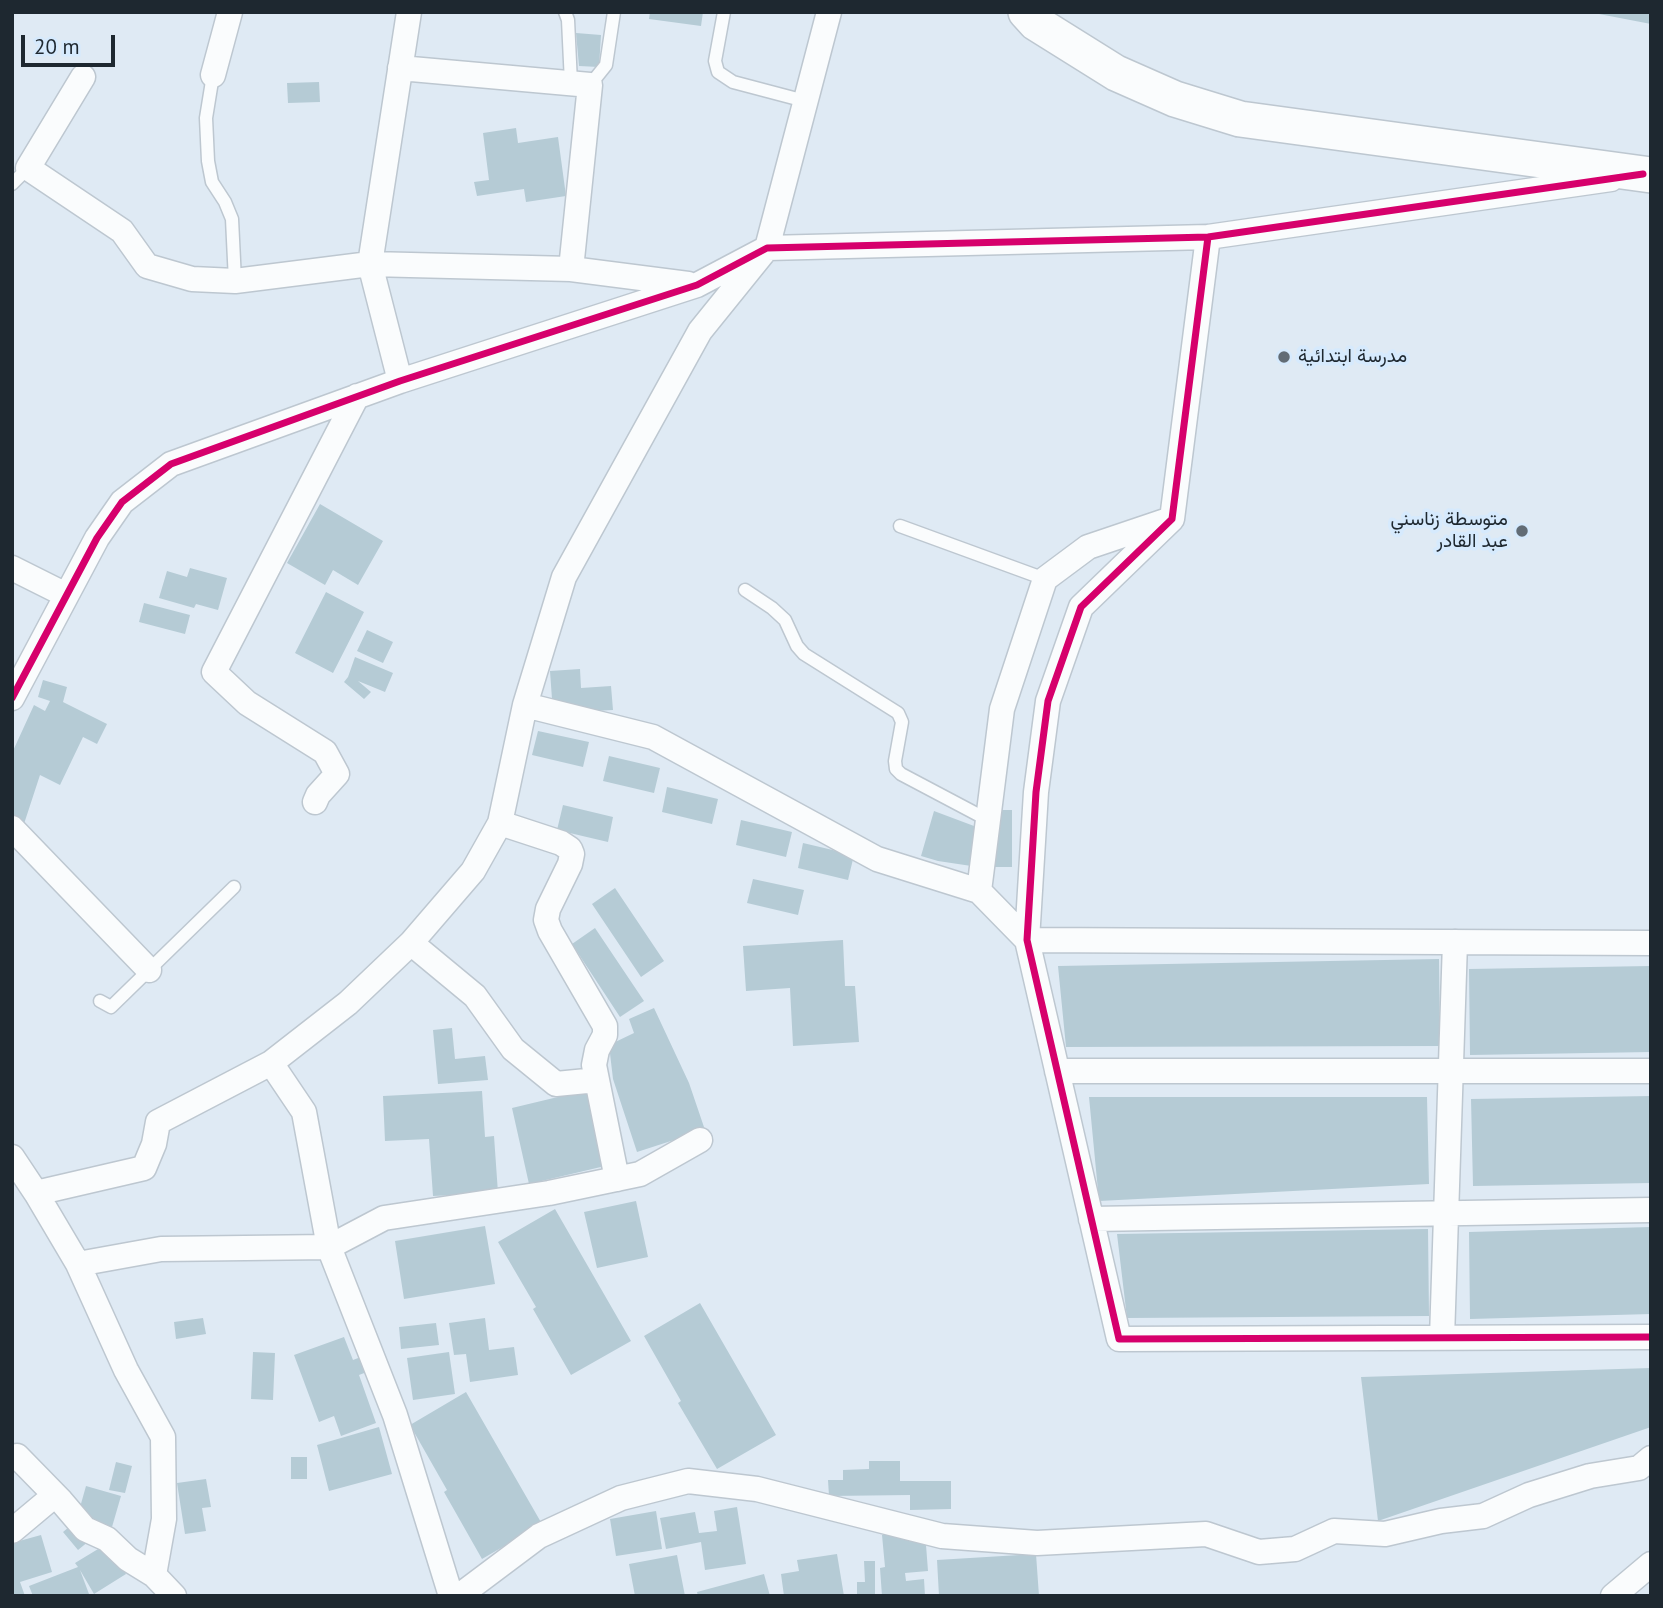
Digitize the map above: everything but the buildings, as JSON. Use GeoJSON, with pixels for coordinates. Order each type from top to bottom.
{"type":"FeatureCollection","features":[{"type":"Feature","properties":{"kind":"main road"},"geometry":{"type":"LineString","coordinates":[[1027,12],[1036,23],[1116,73],[1175,99],[1240,118],[1647,174]]}},
{"type":"Feature","properties":{"kind":"street"},"geometry":{"type":"LineString","coordinates":[[214,75],[230,12]]}},
{"type":"Feature","properties":{"kind":"street"},"geometry":{"type":"LineString","coordinates":[[400,381],[370,264],[408,12]]}},
{"type":"Feature","properties":{"kind":"street"},"geometry":{"type":"LineString","coordinates":[[36,1193],[144,1168],[154,1144],[158,1122],[271,1063],[348,1003],[411,943],[473,871],[500,823],[525,705],[564,577],[700,331],[767,248],[829,12]]}},
{"type":"Feature","properties":{"kind":"street"},"geometry":{"type":"LineString","coordinates":[[400,68],[581,84],[571,269]]}},
{"type":"Feature","properties":{"kind":"street"},"geometry":{"type":"LineString","coordinates":[[83,77],[20,176],[122,231],[147,266],[192,279],[236,281],[370,264],[571,269],[697,285]]}},
{"type":"Feature","properties":{"kind":"street"},"geometry":{"type":"LineString","coordinates":[[12,698],[97,538],[122,502],[171,464],[400,381],[697,285],[767,248],[1208,237],[1647,174]]}},
{"type":"Feature","properties":{"kind":"street"},"geometry":{"type":"LineString","coordinates":[[1208,237],[1172,519],[1081,607],[1048,701],[1036,792],[1027,940],[1119,1339],[1651,1337]]}},
{"type":"Feature","properties":{"kind":"street"},"geometry":{"type":"LineString","coordinates":[[316,802],[318,795],[337,774],[325,752],[247,703],[214,672],[357,397]]}},
{"type":"Feature","properties":{"kind":"street"},"geometry":{"type":"LineString","coordinates":[[979,891],[1002,709],[1045,579],[1088,547],[1172,519]]}},
{"type":"Feature","properties":{"kind":"street"},"geometry":{"type":"LineString","coordinates":[[12,568],[66,595]]}},
{"type":"Feature","properties":{"kind":"street"},"geometry":{"type":"LineString","coordinates":[[525,705],[653,737],[877,859],[979,891],[1027,940],[1651,943]]}},
{"type":"Feature","properties":{"kind":"street"},"geometry":{"type":"LineString","coordinates":[[500,823],[561,843],[572,854],[570,864],[548,909],[546,920],[605,1026],[605,1035],[595,1057],[597,1080],[618,1179]]}},
{"type":"Feature","properties":{"kind":"street"},"geometry":{"type":"LineString","coordinates":[[12,828],[149,970]]}},
{"type":"Feature","properties":{"kind":"street"},"geometry":{"type":"LineString","coordinates":[[1442,1338],[1455,942]]}},
{"type":"Feature","properties":{"kind":"street"},"geometry":{"type":"LineString","coordinates":[[411,943],[475,996],[513,1049],[556,1084],[597,1080]]}},
{"type":"Feature","properties":{"kind":"street"},"geometry":{"type":"LineString","coordinates":[[271,1063],[304,1112],[329,1247],[395,1415],[451,1596]]}},
{"type":"Feature","properties":{"kind":"street"},"geometry":{"type":"LineString","coordinates":[[1057,1071],[1651,1071]]}},
{"type":"Feature","properties":{"kind":"street"},"geometry":{"type":"LineString","coordinates":[[78,1264],[161,1249],[329,1247],[384,1218],[549,1193],[640,1174],[700,1140]]}},
{"type":"Feature","properties":{"kind":"street"},"geometry":{"type":"LineString","coordinates":[[12,1157],[78,1264],[126,1370],[163,1437],[164,1519],[153,1575]]}},
{"type":"Feature","properties":{"kind":"street"},"geometry":{"type":"LineString","coordinates":[[1091,1219],[1651,1210]]}},
{"type":"Feature","properties":{"kind":"street"},"geometry":{"type":"LineString","coordinates":[[17,1456],[85,1529],[107,1539],[128,1559],[153,1575],[174,1596]]}},
{"type":"Feature","properties":{"kind":"street"},"geometry":{"type":"LineString","coordinates":[[459,1596],[539,1536],[621,1498],[688,1481],[757,1489],[942,1536],[1037,1543],[1206,1534],[1259,1552],[1295,1549],[1334,1531],[1385,1534],[1441,1521],[1483,1516],[1529,1495],[1590,1476],[1639,1468],[1651,1458]]}},
{"type":"Feature","properties":{"kind":"street"},"geometry":{"type":"LineString","coordinates":[[12,1531],[55,1495]]}},
{"type":"Feature","properties":{"kind":"street"},"geometry":{"type":"LineString","coordinates":[[1613,1596],[1651,1564]]}},
{"type":"Feature","properties":{"kind":"lane"},"geometry":{"type":"LineString","coordinates":[[565,12],[581,84],[597,80],[606,65],[614,12]]}},
{"type":"Feature","properties":{"kind":"lane"},"geometry":{"type":"LineString","coordinates":[[724,12],[715,61],[718,72],[733,82],[805,101]]}},
{"type":"Feature","properties":{"kind":"lane"},"geometry":{"type":"LineString","coordinates":[[214,75],[206,118],[207,150],[212,183],[225,202],[232,219],[236,281]]}},
{"type":"Feature","properties":{"kind":"lane"},"geometry":{"type":"LineString","coordinates":[[900,526],[1045,579]]}},
{"type":"Feature","properties":{"kind":"lane"},"geometry":{"type":"LineString","coordinates":[[745,590],[785,620],[797,646],[804,654],[898,713],[902,722],[895,761],[896,769],[901,774],[988,820]]}},
{"type":"Feature","properties":{"kind":"lane"},"geometry":{"type":"LineString","coordinates":[[100,1000],[111,1007],[234,887]]}},
{"type":"Feature","properties":{"kind":"cycle path"},"geometry":{"type":"LineString","coordinates":[[12,698],[97,538],[122,502],[171,464],[400,381],[697,285],[767,248],[1208,237],[1643,174]]}},
{"type":"Feature","properties":{"kind":"cycle path"},"geometry":{"type":"LineString","coordinates":[[1208,237],[1172,519],[1081,607],[1048,701],[1036,792],[1027,940],[1119,1339],[1651,1337]]}},
{"type":"Feature","properties":{"kind":"place","name":"مدرسة ابتدائية"},"geometry":{"type":"Point","coordinates":[1284,357]}},
{"type":"Feature","properties":{"kind":"place","name":"متوسطة زناسني عبد القادر"},"geometry":{"type":"Point","coordinates":[1522,531]}}]}
